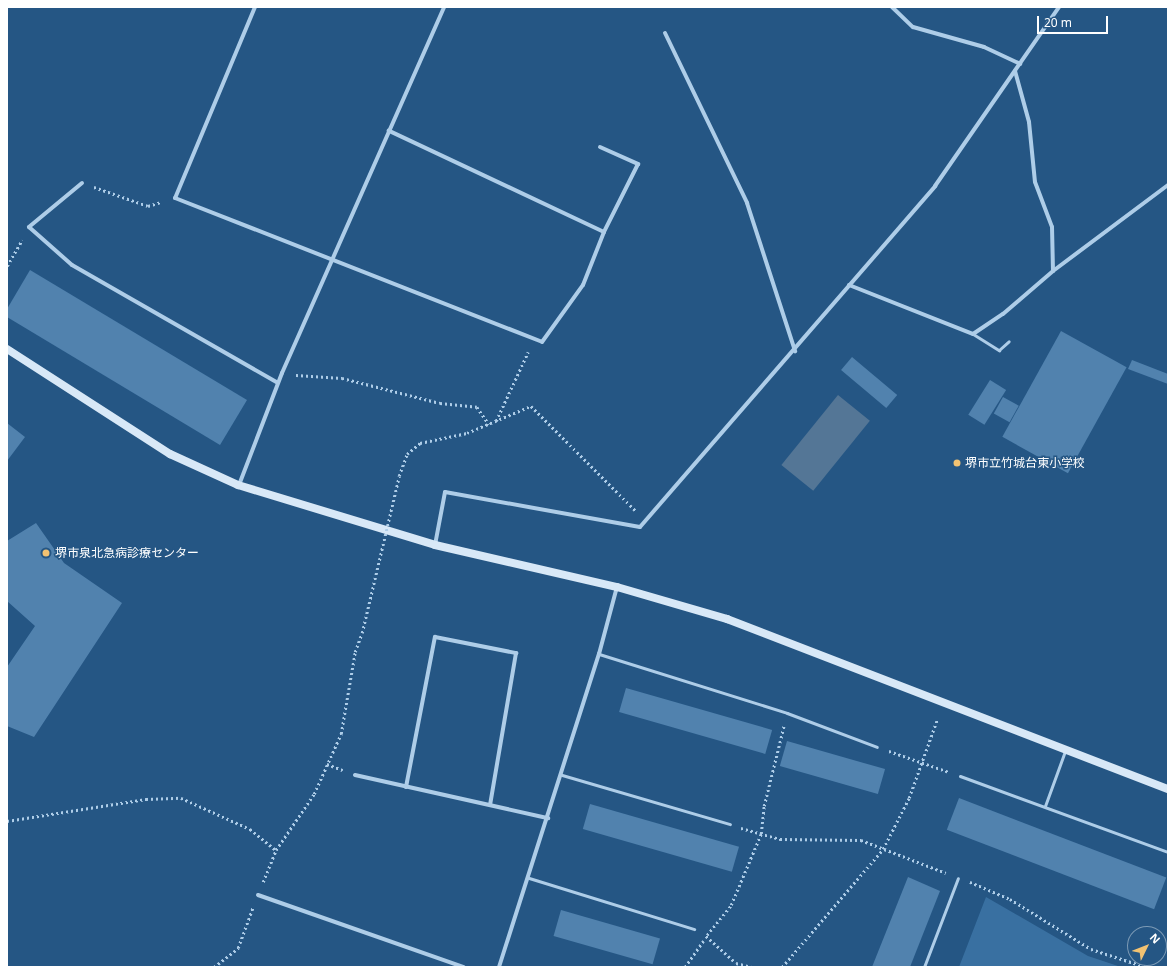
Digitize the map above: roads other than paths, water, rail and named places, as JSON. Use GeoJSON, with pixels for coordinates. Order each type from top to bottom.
{"type":"FeatureCollection","features":[{"type":"Feature","properties":{"kind":"street"},"geometry":{"type":"LineString","coordinates":[[255,7],[175,198],[333,258],[542,342],[583,285],[604,232],[638,164],[600,147]]}},
{"type":"Feature","properties":{"kind":"street"},"geometry":{"type":"LineString","coordinates":[[238,485],[278,383],[444,7]]}},
{"type":"Feature","properties":{"kind":"street"},"geometry":{"type":"LineString","coordinates":[[892,7],[913,27],[984,47],[1020,64]]}},
{"type":"Feature","properties":{"kind":"street"},"geometry":{"type":"LineString","coordinates":[[435,545],[445,492],[640,527],[795,351],[849,285],[935,186],[1059,7]]}},
{"type":"Feature","properties":{"kind":"street"},"geometry":{"type":"LineString","coordinates":[[665,33],[747,203],[795,351]]}},
{"type":"Feature","properties":{"kind":"street"},"geometry":{"type":"LineString","coordinates":[[1015,71],[1029,122],[1035,182],[1052,227],[1053,271]]}},
{"type":"Feature","properties":{"kind":"street"},"geometry":{"type":"LineString","coordinates":[[389,131],[604,232]]}},
{"type":"Feature","properties":{"kind":"street"},"geometry":{"type":"LineString","coordinates":[[82,183],[29,227],[72,265],[278,383]]}},
{"type":"Feature","properties":{"kind":"street"},"geometry":{"type":"LineString","coordinates":[[849,285],[973,334],[1003,314],[1053,271],[1168,186]]}},
{"type":"Feature","properties":{"kind":"street"},"geometry":{"type":"LineString","coordinates":[[7,349],[170,454],[238,485],[435,545],[617,587],[727,619],[1067,748],[1168,789]]}},
{"type":"Feature","properties":{"kind":"street"},"geometry":{"type":"LineString","coordinates":[[499,967],[562,775],[599,654],[617,587]]}},
{"type":"Feature","properties":{"kind":"street"},"geometry":{"type":"LineString","coordinates":[[406,786],[435,638],[516,653],[490,805]]}},
{"type":"Feature","properties":{"kind":"street"},"geometry":{"type":"LineString","coordinates":[[355,775],[548,818]]}},
{"type":"Feature","properties":{"kind":"street"},"geometry":{"type":"LineString","coordinates":[[258,895],[464,967]]}},
{"type":"Feature","properties":{"kind":"lane"},"geometry":{"type":"LineString","coordinates":[[973,334],[999,350],[1009,341]]}},
{"type":"Feature","properties":{"kind":"lane"},"geometry":{"type":"LineString","coordinates":[[599,654],[787,713],[877,747]]}},
{"type":"Feature","properties":{"kind":"lane"},"geometry":{"type":"LineString","coordinates":[[1045,806],[1067,748]]}},
{"type":"Feature","properties":{"kind":"lane"},"geometry":{"type":"LineString","coordinates":[[562,775],[730,824]]}},
{"type":"Feature","properties":{"kind":"lane"},"geometry":{"type":"LineString","coordinates":[[960,776],[1168,852]]}},
{"type":"Feature","properties":{"kind":"lane"},"geometry":{"type":"LineString","coordinates":[[529,878],[694,928]]}},
{"type":"Feature","properties":{"kind":"lane"},"geometry":{"type":"LineString","coordinates":[[924,967],[958,878]]}},
{"type":"Feature","properties":{"kind":"place","name":"堺市立竹城台東小学校"},"geometry":{"type":"Point","coordinates":[957,463]}},
{"type":"Feature","properties":{"kind":"place","name":"堺市泉北急病診療センター"},"geometry":{"type":"Point","coordinates":[46,553]}}]}
